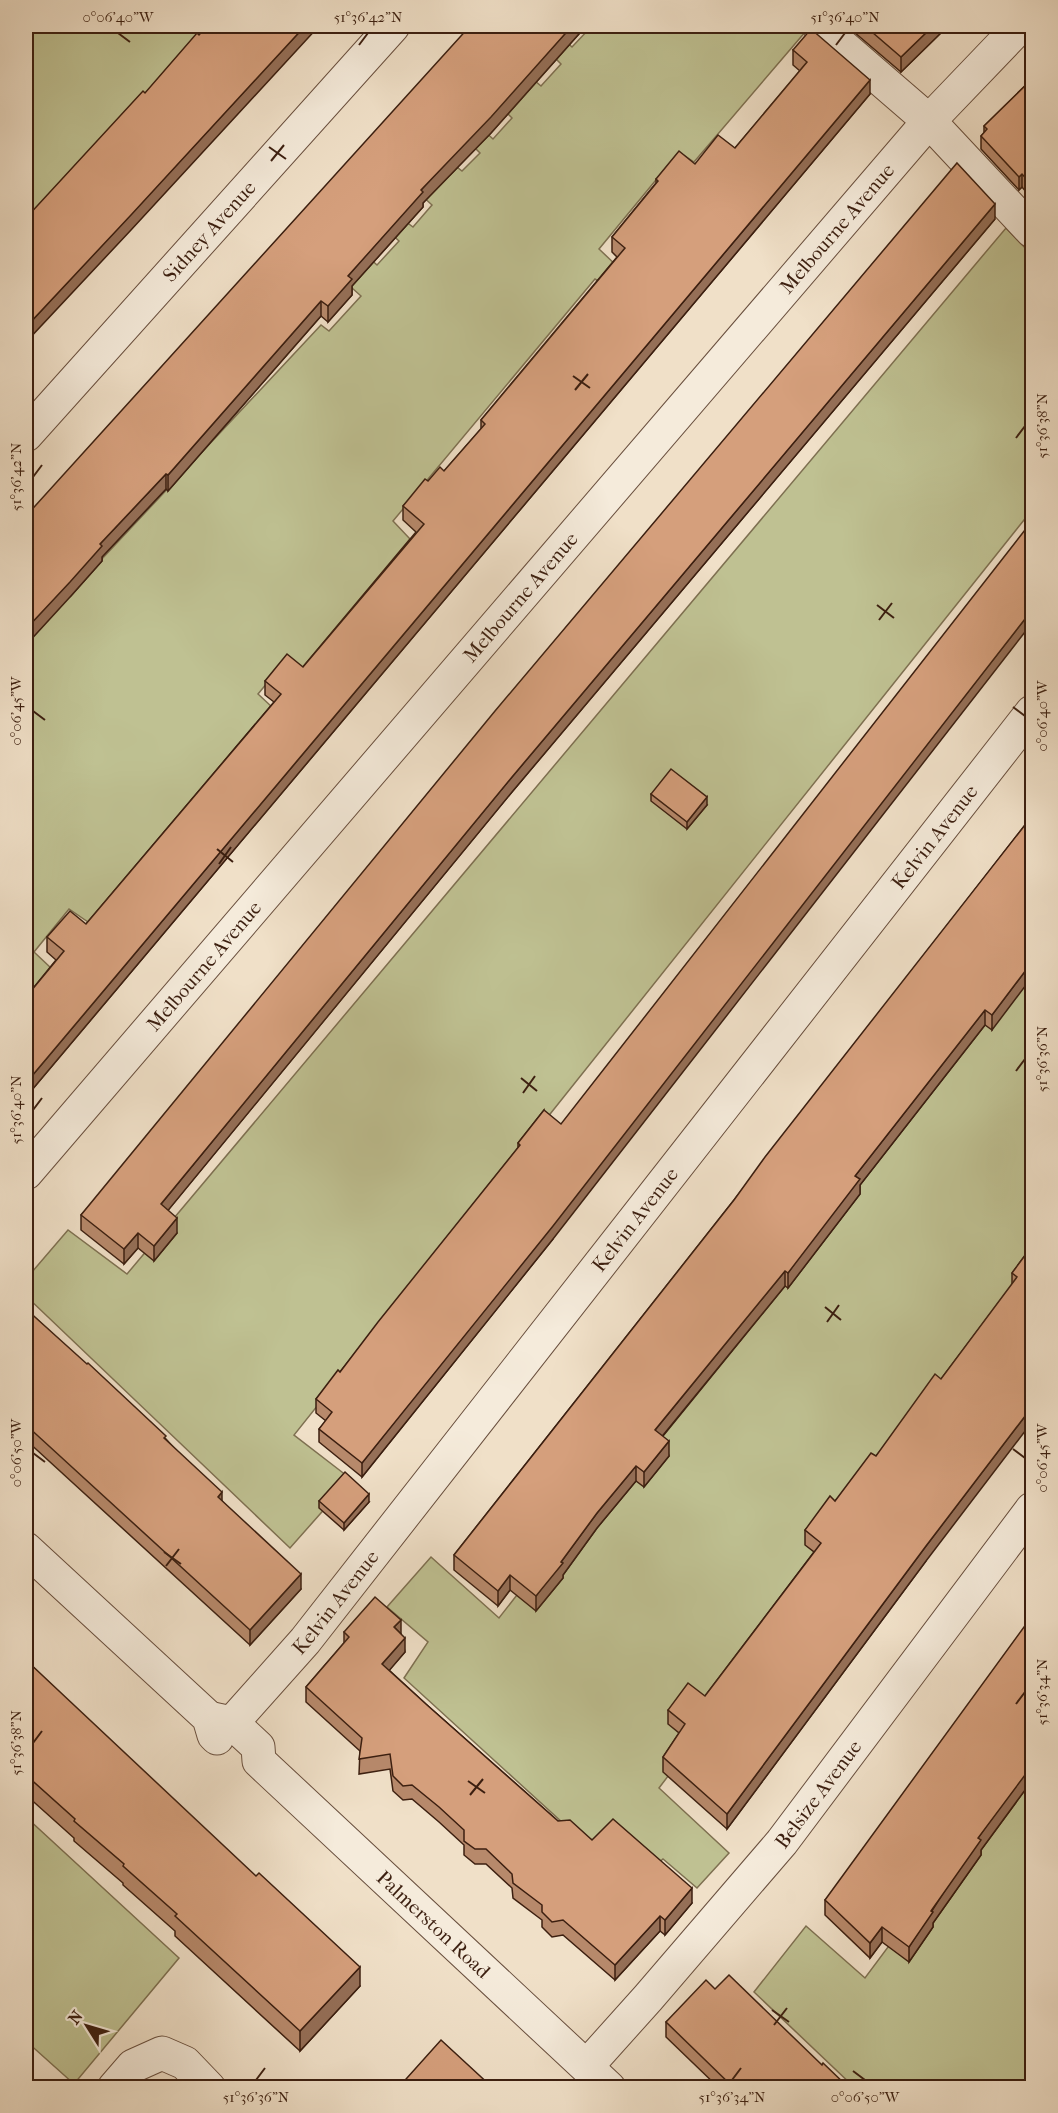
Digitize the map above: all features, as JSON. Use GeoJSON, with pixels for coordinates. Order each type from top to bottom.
{"type":"FeatureCollection","features":[{"type":"Feature","properties":{"kind":"street","name":"Sidney Avenue"},"geometry":{"type":"LineString","coordinates":[[26,435],[393,26]]}},
{"type":"Feature","properties":{"kind":"street"},"geometry":{"type":"LineString","coordinates":[[819,26],[928,121],[1032,231]]}},
{"type":"Feature","properties":{"kind":"street","name":"Melbourne Avenue"},"geometry":{"type":"LineString","coordinates":[[26,1173],[928,121],[1020,26]]}},
{"type":"Feature","properties":{"kind":"street","name":"Kelvin Avenue"},"geometry":{"type":"LineString","coordinates":[[220,1720],[305,1641],[1032,712]]}},
{"type":"Feature","properties":{"kind":"street","name":"Belsize Avenue"},"geometry":{"type":"LineString","coordinates":[[598,2077],[648,1998],[782,1842],[1032,1509]]}},
{"type":"Feature","properties":{"kind":"street","name":"Palmerston Road"},"geometry":{"type":"LineString","coordinates":[[26,1549],[220,1720],[214,1735],[246,1764],[259,1761],[598,2077]]}},
{"type":"Feature","properties":{"kind":"street"},"geometry":{"type":"LineString","coordinates":[[114,2088],[133,2066],[162,2053],[185,2063],[209,2088]]}},
{"type":"Feature","properties":{"kind":"green space"},"geometry":{"type":"Polygon","coordinates":[[[26,26],[211,26],[26,226],[26,26]]]}},
{"type":"Feature","properties":{"kind":"green space"},"geometry":{"type":"Polygon","coordinates":[[[588,26],[800,26],[806,31],[694,162],[679,152],[599,249],[618,267],[605,285],[595,279],[393,521],[410,539],[301,669],[288,658],[258,694],[272,707],[91,924],[69,909],[34,952],[51,968],[26,998],[26,640],[321,325],[329,331],[361,296],[343,280],[365,254],[377,265],[399,241],[386,229],[397,215],[413,227],[432,205],[419,193],[448,160],[462,171],[480,153],[467,140],[479,126],[493,139],[512,118],[500,106],[528,75],[541,86],[561,64],[547,50],[559,35],[572,47],[590,28],[588,26]]]}},
{"type":"Feature","properties":{"kind":"green space"},"geometry":{"type":"Polygon","coordinates":[[[1006,228],[1032,255],[1032,510],[294,1435],[351,1479],[290,1548],[26,1296],[26,1279],[68,1230],[127,1274],[1006,228]]]}},
{"type":"Feature","properties":{"kind":"green space"},"geometry":{"type":"Polygon","coordinates":[[[1032,934],[1032,1296],[659,1788],[729,1853],[697,1888],[663,1859],[632,1886],[404,1678],[428,1642],[387,1607],[431,1557],[499,1618],[1032,934]]]}},
{"type":"Feature","properties":{"kind":"green space"},"geometry":{"type":"Polygon","coordinates":[[[1032,1754],[1032,2087],[854,2087],[754,1992],[806,1926],[865,1978],[1032,1754]]]}},
{"type":"Feature","properties":{"kind":"green space"},"geometry":{"type":"Polygon","coordinates":[[[26,1817],[179,1958],[74,2084],[26,2041],[26,1817]]]}},
{"type":"Feature","properties":{"kind":"building"},"geometry":{"type":"Polygon","coordinates":[[[207,26],[305,26],[26,327],[26,218],[143,91],[145,93],[197,33],[199,35],[207,26]]]}},
{"type":"Feature","properties":{"kind":"building"},"geometry":{"type":"Polygon","coordinates":[[[470,26],[572,26],[491,117],[421,190],[423,192],[348,276],[352,279],[328,306],[321,301],[168,475],[166,474],[100,544],[102,546],[26,629],[26,516],[470,26]]]}},
{"type":"Feature","properties":{"kind":"building"},"geometry":{"type":"Polygon","coordinates":[[[865,26],[933,26],[901,57],[865,26]]]}},
{"type":"Feature","properties":{"kind":"building"},"geometry":{"type":"Polygon","coordinates":[[[811,29],[870,80],[26,1083],[26,997],[64,951],[47,937],[70,911],[86,924],[281,694],[265,681],[287,654],[303,667],[424,524],[403,506],[425,479],[428,481],[440,467],[444,471],[485,424],[481,420],[625,248],[612,237],[658,181],[656,179],[679,151],[695,164],[718,135],[735,148],[807,62],[793,50],[811,29]]]}},
{"type":"Feature","properties":{"kind":"building"},"geometry":{"type":"Polygon","coordinates":[[[1032,79],[1032,185],[1022,174],[1019,177],[981,136],[987,129],[984,126],[1032,79]]]}},
{"type":"Feature","properties":{"kind":"building"},"geometry":{"type":"Polygon","coordinates":[[[957,163],[995,204],[512,777],[161,1204],[177,1218],[154,1246],[138,1233],[124,1249],[81,1215],[495,711],[957,163]]]}},
{"type":"Feature","properties":{"kind":"building"},"geometry":{"type":"Polygon","coordinates":[[[1032,521],[1032,610],[553,1226],[362,1463],[319,1429],[332,1412],[316,1399],[338,1370],[340,1372],[520,1145],[518,1143],[544,1110],[561,1124],[1032,521]]]}},
{"type":"Feature","properties":{"kind":"building"},"geometry":{"type":"Polygon","coordinates":[[[671,769],[707,797],[687,822],[651,794],[671,769]]]}},
{"type":"Feature","properties":{"kind":"building"},"geometry":{"type":"Polygon","coordinates":[[[1032,816],[1032,962],[992,1015],[985,1010],[855,1176],[860,1179],[788,1273],[785,1271],[655,1430],[669,1441],[644,1472],[636,1466],[597,1513],[561,1562],[563,1563],[536,1596],[510,1575],[498,1591],[454,1555],[734,1200],[765,1157],[1032,816]]]}},
{"type":"Feature","properties":{"kind":"building"},"geometry":{"type":"Polygon","coordinates":[[[1032,1246],[1032,1407],[727,1814],[663,1757],[685,1724],[668,1710],[688,1683],[705,1696],[821,1543],[805,1530],[830,1496],[835,1501],[871,1453],[876,1456],[935,1374],[941,1379],[1017,1277],[1012,1273],[1032,1246]]]}},
{"type":"Feature","properties":{"kind":"building"},"geometry":{"type":"Polygon","coordinates":[[[26,1309],[166,1436],[164,1438],[222,1492],[218,1497],[301,1574],[250,1630],[26,1425],[26,1309]]]}},
{"type":"Feature","properties":{"kind":"building"},"geometry":{"type":"Polygon","coordinates":[[[345,1472],[369,1494],[344,1523],[319,1501],[345,1472]]]}},
{"type":"Feature","properties":{"kind":"building"},"geometry":{"type":"Polygon","coordinates":[[[375,1597],[401,1620],[394,1627],[405,1638],[382,1664],[558,1821],[570,1820],[592,1840],[613,1819],[692,1888],[665,1920],[660,1916],[615,1965],[563,1920],[552,1922],[542,1912],[542,1905],[513,1883],[512,1874],[486,1849],[475,1849],[464,1841],[464,1830],[439,1807],[412,1785],[403,1786],[393,1776],[390,1754],[359,1759],[362,1738],[306,1687],[349,1637],[344,1632],[375,1597]]]}},
{"type":"Feature","properties":{"kind":"building"},"geometry":{"type":"Polygon","coordinates":[[[1032,1616],[1032,1760],[1026,1770],[1028,1771],[978,1838],[981,1840],[931,1911],[933,1912],[909,1947],[882,1927],[870,1943],[825,1900],[1032,1616]]]}},
{"type":"Feature","properties":{"kind":"building"},"geometry":{"type":"Polygon","coordinates":[[[26,1660],[256,1876],[259,1873],[360,1967],[300,2031],[175,1916],[177,1914],[123,1866],[124,1864],[26,1775],[26,1660]]]}},
{"type":"Feature","properties":{"kind":"building"},"geometry":{"type":"Polygon","coordinates":[[[729,1975],[849,2088],[734,2088],[666,2022],[706,1980],[715,1989],[729,1975]]]}},
{"type":"Feature","properties":{"kind":"building"},"geometry":{"type":"Polygon","coordinates":[[[441,2040],[493,2088],[398,2088],[441,2040]]]}}]}
